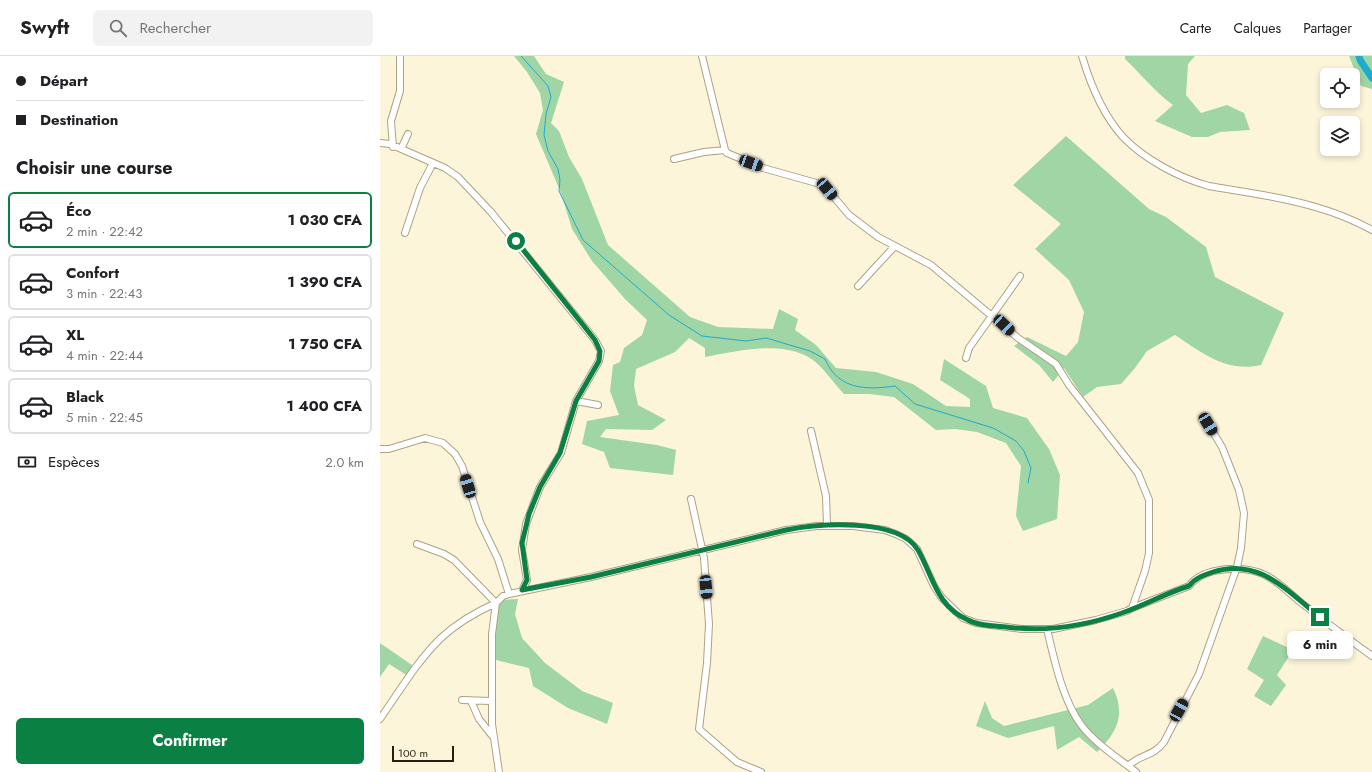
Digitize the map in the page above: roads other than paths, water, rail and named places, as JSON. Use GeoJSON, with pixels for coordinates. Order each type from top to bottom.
{"type":"FeatureCollection","features":[{"type":"Feature","properties":{"kind":"street"},"geometry":{"type":"LineString","coordinates":[[393,147],[391,129],[400,91],[400,56]]}},
{"type":"Feature","properties":{"kind":"street"},"geometry":{"type":"LineString","coordinates":[[702,56],[725,150],[730,156],[763,168],[820,184],[827,189],[849,215],[894,247],[925,260],[1030,348],[1056,364],[1069,385],[1132,464],[1140,478],[1149,500],[1150,553],[1132,608]]}},
{"type":"Feature","properties":{"kind":"street"},"geometry":{"type":"LineString","coordinates":[[1082,56],[1090,82],[1119,131],[1130,144],[1159,164],[1204,184],[1258,194],[1331,211],[1372,230]]}},
{"type":"Feature","properties":{"kind":"street"},"geometry":{"type":"LineString","coordinates":[[401,149],[408,134]]}},
{"type":"Feature","properties":{"kind":"street"},"geometry":{"type":"LineString","coordinates":[[380,143],[401,149],[452,172],[481,200],[595,340],[600,351],[599,361],[576,401],[560,453],[540,487],[526,524],[522,550],[527,580],[522,590]]}},
{"type":"Feature","properties":{"kind":"street"},"geometry":{"type":"LineString","coordinates":[[674,159],[704,152],[725,150]]}},
{"type":"Feature","properties":{"kind":"street"},"geometry":{"type":"LineString","coordinates":[[404,233],[420,188],[433,163]]}},
{"type":"Feature","properties":{"kind":"street"},"geometry":{"type":"LineString","coordinates":[[858,286],[894,247]]}},
{"type":"Feature","properties":{"kind":"street"},"geometry":{"type":"LineString","coordinates":[[966,358],[969,348],[1020,276]]}},
{"type":"Feature","properties":{"kind":"street"},"geometry":{"type":"LineString","coordinates":[[576,401],[598,405]]}},
{"type":"Feature","properties":{"kind":"street"},"geometry":{"type":"LineString","coordinates":[[1128,766],[1133,762],[1157,751],[1164,742],[1199,674],[1237,567],[1244,513],[1239,490],[1222,447],[1208,424]]}},
{"type":"Feature","properties":{"kind":"street"},"geometry":{"type":"LineString","coordinates":[[811,432],[818,469],[826,496],[827,525]]}},
{"type":"Feature","properties":{"kind":"street"},"geometry":{"type":"LineString","coordinates":[[380,448],[389,449],[425,438],[443,443],[455,454],[462,466],[480,522],[498,559],[509,594]]}},
{"type":"Feature","properties":{"kind":"street"},"geometry":{"type":"LineString","coordinates":[[692,499],[703,551],[709,624],[707,663],[699,729],[737,762],[761,772]]}},
{"type":"Feature","properties":{"kind":"street"},"geometry":{"type":"LineString","coordinates":[[380,719],[421,662],[441,638],[456,625],[496,603],[503,596],[522,590],[556,585],[703,551],[786,530],[827,525],[885,530],[906,539],[917,549],[940,596],[955,612],[969,621],[1022,630],[1047,629],[1096,620],[1122,613],[1189,586],[1193,581],[1210,573],[1237,567],[1253,570],[1269,577],[1372,656]]}},
{"type":"Feature","properties":{"kind":"street"},"geometry":{"type":"LineString","coordinates":[[417,544],[444,554],[454,560],[496,603]]}},
{"type":"Feature","properties":{"kind":"street"},"geometry":{"type":"LineString","coordinates":[[496,603],[492,634],[492,701],[494,738],[499,772]]}},
{"type":"Feature","properties":{"kind":"street"},"geometry":{"type":"LineString","coordinates":[[1047,629],[1058,674],[1082,726],[1136,772]]}},
{"type":"Feature","properties":{"kind":"street"},"geometry":{"type":"LineString","coordinates":[[462,700],[492,701]]}},
{"type":"Feature","properties":{"kind":"street"},"geometry":{"type":"LineString","coordinates":[[471,701],[479,719],[494,738]]}},
{"type":"Feature","properties":{"kind":"waterway"},"geometry":{"type":"LineString","coordinates":[[521,56],[548,86],[551,97],[546,114],[544,135],[548,151],[558,169],[560,180],[559,191],[583,240],[669,315],[702,336],[746,341],[766,338],[810,351],[825,359],[837,377],[854,386],[874,388],[895,386],[915,404],[993,428],[1016,441],[1024,451],[1031,468],[1028,483]]}},
{"type":"Feature","properties":{"kind":"waterway"},"geometry":{"type":"LineString","coordinates":[[1359,56],[1372,78]]}}]}
